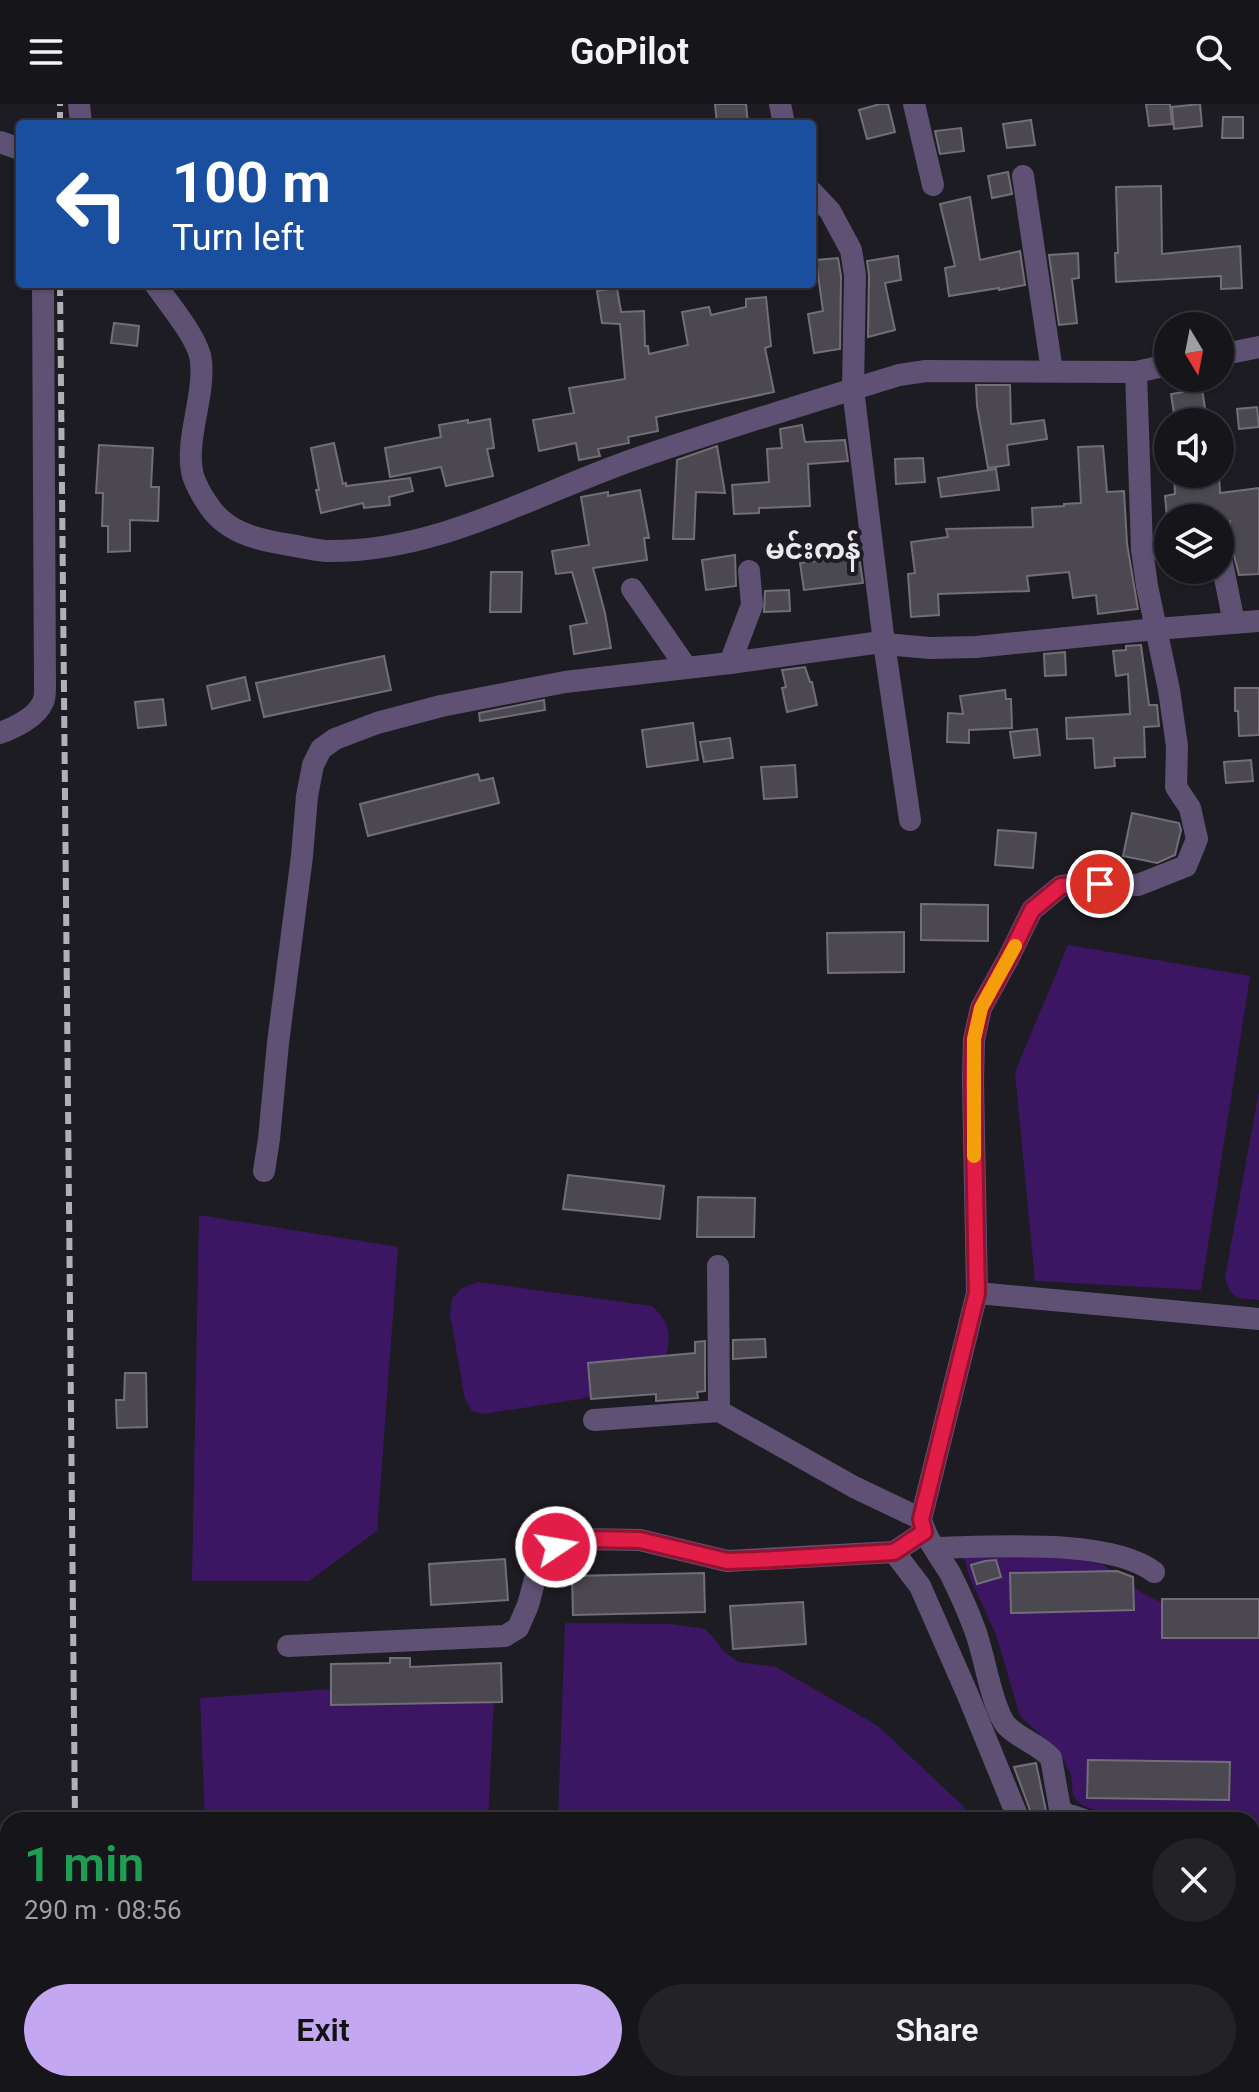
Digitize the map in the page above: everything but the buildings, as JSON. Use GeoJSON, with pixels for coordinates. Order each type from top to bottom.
{"type":"FeatureCollection","features":[{"type":"Feature","properties":{"kind":"street"},"geometry":{"type":"LineString","coordinates":[[914,104],[933,185]]}},
{"type":"Feature","properties":{"kind":"street"},"geometry":{"type":"LineString","coordinates":[[1023,176],[1052,371]]}},
{"type":"Feature","properties":{"kind":"street"},"geometry":{"type":"LineString","coordinates":[[816,196],[830,211],[851,250],[855,275],[853,389],[884,643],[910,820]]}},
{"type":"Feature","properties":{"kind":"street"},"geometry":{"type":"LineString","coordinates":[[0,733],[12,729],[36,712],[43,702],[45,688],[43,288]]}},
{"type":"Feature","properties":{"kind":"street"},"geometry":{"type":"LineString","coordinates":[[158,288],[197,346],[201,362],[191,452],[193,476],[207,504],[227,526],[262,540],[325,551],[373,548],[416,540],[492,517],[640,457],[899,375],[926,371],[1136,372],[1154,368]]}},
{"type":"Feature","properties":{"kind":"street"},"geometry":{"type":"LineString","coordinates":[[1234,352],[1259,347]]}},
{"type":"Feature","properties":{"kind":"street"},"geometry":{"type":"LineString","coordinates":[[1064,1812],[1060,1809],[1051,1758],[1046,1751],[1005,1724],[998,1710],[976,1631],[952,1577],[927,1533],[977,1293],[973,1081],[974,1039],[981,1008],[1032,910],[1049,895],[1061,886],[1073,884],[1138,885],[1186,866],[1197,839],[1190,808],[1176,787],[1177,746],[1169,690],[1142,549],[1136,372]]}},
{"type":"Feature","properties":{"kind":"street"},"geometry":{"type":"LineString","coordinates":[[1142,549],[1154,549]]}},
{"type":"Feature","properties":{"kind":"street"},"geometry":{"type":"LineString","coordinates":[[730,663],[752,605],[749,571]]}},
{"type":"Feature","properties":{"kind":"street"},"geometry":{"type":"LineString","coordinates":[[1226,584],[1234,623]]}},
{"type":"Feature","properties":{"kind":"street"},"geometry":{"type":"LineString","coordinates":[[632,589],[686,667]]}},
{"type":"Feature","properties":{"kind":"street"},"geometry":{"type":"LineString","coordinates":[[264,1171],[307,796],[313,765],[321,749],[335,739],[377,723],[441,706],[565,682],[874,643],[930,648],[976,647],[1259,621]]}},
{"type":"Feature","properties":{"kind":"street"},"geometry":{"type":"LineString","coordinates":[[718,1266],[719,1411]]}},
{"type":"Feature","properties":{"kind":"street"},"geometry":{"type":"LineString","coordinates":[[977,1293],[1259,1319]]}},
{"type":"Feature","properties":{"kind":"street"},"geometry":{"type":"LineString","coordinates":[[594,1420],[719,1411],[854,1487],[927,1533],[1079,1550],[1142,1563],[1154,1572]]}},
{"type":"Feature","properties":{"kind":"street"},"geometry":{"type":"LineString","coordinates":[[288,1646],[505,1636],[518,1628],[535,1579],[549,1555],[567,1541],[640,1540],[727,1561],[894,1552],[927,1533]]}},
{"type":"Feature","properties":{"kind":"street"},"geometry":{"type":"LineString","coordinates":[[894,1552],[920,1586],[1016,1812]]}},
{"type":"Feature","properties":{"kind":"shaded area"},"geometry":{"type":"Polygon","coordinates":[[[1068,945],[1250,976],[1201,1290],[1035,1281],[1015,1072],[1068,945]]]}},
{"type":"Feature","properties":{"kind":"shaded area"},"geometry":{"type":"Polygon","coordinates":[[[1259,1091],[1259,1300],[1233,1294],[1225,1278],[1259,1091]]]}},
{"type":"Feature","properties":{"kind":"shaded area"},"geometry":{"type":"Polygon","coordinates":[[[199,1215],[398,1247],[377,1531],[309,1581],[192,1581],[199,1215]]]}},
{"type":"Feature","properties":{"kind":"shaded area"},"geometry":{"type":"Polygon","coordinates":[[[477,1282],[652,1306],[666,1323],[669,1341],[659,1381],[580,1399],[483,1414],[472,1411],[465,1399],[450,1314],[452,1299],[462,1288],[477,1282]]]}},
{"type":"Feature","properties":{"kind":"shaded area"},"geometry":{"type":"Polygon","coordinates":[[[964,1557],[1066,1557],[1104,1565],[1142,1593],[1172,1608],[1259,1622],[1259,1812],[1107,1812],[1088,1808],[1078,1802],[1073,1795],[1071,1775],[1060,1752],[1020,1716],[996,1634],[969,1576],[964,1557]]]}},
{"type":"Feature","properties":{"kind":"shaded area"},"geometry":{"type":"Polygon","coordinates":[[[565,1623],[671,1624],[705,1629],[724,1652],[739,1662],[776,1667],[878,1726],[967,1812],[558,1812],[565,1623]]]}},
{"type":"Feature","properties":{"kind":"shaded area"},"geometry":{"type":"Polygon","coordinates":[[[495,1678],[488,1812],[205,1812],[200,1698],[495,1678]]]}},
{"type":"Feature","properties":{"kind":"railway"},"geometry":{"type":"LineString","coordinates":[[60,104],[60,120]]}},
{"type":"Feature","properties":{"kind":"railway"},"geometry":{"type":"LineString","coordinates":[[60,288],[75,1812]]}},
{"type":"Feature","properties":{"kind":"slow traffic"},"geometry":{"type":"LineString","coordinates":[[974,1156],[974,1039],[981,1008],[1015,946]]}},
{"type":"Feature","properties":{"kind":"district","name":"မင်းကန်"},"geometry":{"type":"Point","coordinates":[813,549]}},
{"type":"Feature","properties":{"kind":"route"},"geometry":{"type":"LineString","coordinates":[[556,1547],[567,1541],[582,1539],[640,1540],[727,1561],[833,1557],[894,1552],[924,1532],[921,1519],[977,1293],[973,1081],[974,1039],[981,1008],[1032,910],[1061,886],[1100,884]]}}]}
